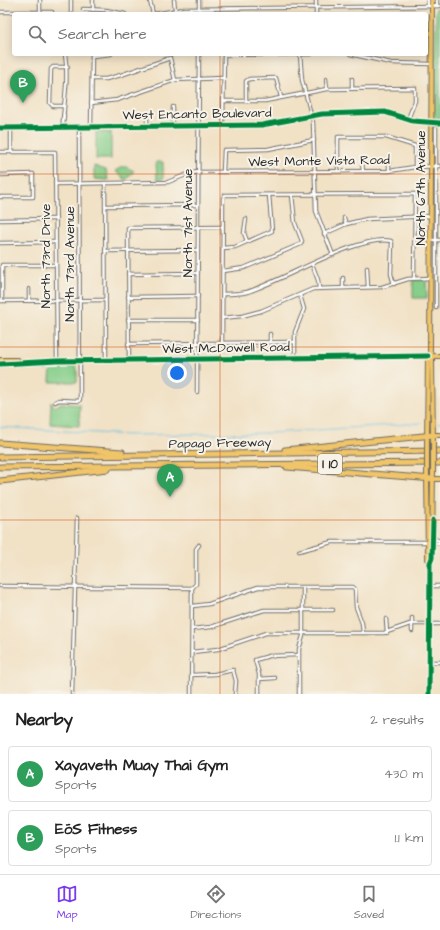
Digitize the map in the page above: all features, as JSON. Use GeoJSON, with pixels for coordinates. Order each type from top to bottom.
{"type":"FeatureCollection","features":[{"type":"Feature","properties":{"kind":"highway"},"geometry":{"type":"LineString","coordinates":[[247,453],[436,436]]}},
{"type":"Feature","properties":{"kind":"highway"},"geometry":{"type":"LineString","coordinates":[[0,443],[89,450],[183,454]]}},
{"type":"Feature","properties":{"kind":"highway","name":"Papago Freeway"},"geometry":{"type":"LineString","coordinates":[[0,456],[440,451]]}},
{"type":"Feature","properties":{"kind":"highway","name":"Papago Freeway"},"geometry":{"type":"LineString","coordinates":[[0,467],[440,463]]}},
{"type":"Feature","properties":{"kind":"highway"},"geometry":{"type":"LineString","coordinates":[[220,465],[329,470],[433,480]]}},
{"type":"Feature","properties":{"kind":"highway"},"geometry":{"type":"LineString","coordinates":[[0,481],[94,470],[158,466]]}},
{"type":"Feature","properties":{"kind":"main road","name":"North 67th Avenue"},"geometry":{"type":"LineString","coordinates":[[429,694],[430,563],[433,473],[436,436],[434,427],[430,356],[433,301],[431,278],[431,216],[434,166],[431,123],[432,64],[429,41],[434,6],[432,0]]}},
{"type":"Feature","properties":{"kind":"main road","name":"North 67th Avenue"},"geometry":{"type":"LineString","coordinates":[[430,356],[427,389],[427,480],[431,543]]}},
{"type":"Feature","properties":{"kind":"main road","name":"West McDowell Road"},"geometry":{"type":"LineString","coordinates":[[0,364],[17,364],[20,362],[106,360],[440,356]]}},
{"type":"Feature","properties":{"kind":"main road","name":"West McDowell Road"},"geometry":{"type":"LineString","coordinates":[[0,360],[17,360],[20,362]]}},
{"type":"Feature","properties":{"kind":"main road"},"geometry":{"type":"LineString","coordinates":[[427,389],[430,392],[434,414]]}},
{"type":"Feature","properties":{"kind":"main road"},"geometry":{"type":"LineString","coordinates":[[433,480],[440,479]]}},
{"type":"Feature","properties":{"kind":"street"},"geometry":{"type":"LineString","coordinates":[[71,0],[71,12]]}},
{"type":"Feature","properties":{"kind":"street"},"geometry":{"type":"LineString","coordinates":[[93,0],[93,10]]}},
{"type":"Feature","properties":{"kind":"street"},"geometry":{"type":"LineString","coordinates":[[174,0],[175,10]]}},
{"type":"Feature","properties":{"kind":"street"},"geometry":{"type":"LineString","coordinates":[[199,0],[199,9]]}},
{"type":"Feature","properties":{"kind":"street"},"geometry":{"type":"LineString","coordinates":[[316,0],[316,12]]}},
{"type":"Feature","properties":{"kind":"street","name":"North 67th Avenue"},"geometry":{"type":"LineString","coordinates":[[428,0],[434,6],[437,0]]}},
{"type":"Feature","properties":{"kind":"street"},"geometry":{"type":"LineString","coordinates":[[150,1],[153,12]]}},
{"type":"Feature","properties":{"kind":"street"},"geometry":{"type":"LineString","coordinates":[[40,3],[40,12]]}},
{"type":"Feature","properties":{"kind":"street"},"geometry":{"type":"LineString","coordinates":[[164,12],[199,9],[434,6]]}},
{"type":"Feature","properties":{"kind":"street"},"geometry":{"type":"LineString","coordinates":[[83,9],[110,12]]}},
{"type":"Feature","properties":{"kind":"street"},"geometry":{"type":"LineString","coordinates":[[0,12],[52,12]]}},
{"type":"Feature","properties":{"kind":"street"},"geometry":{"type":"LineString","coordinates":[[63,127],[68,67],[65,56]]}},
{"type":"Feature","properties":{"kind":"street"},"geometry":{"type":"LineString","coordinates":[[91,127],[92,56]]}},
{"type":"Feature","properties":{"kind":"street","name":"North 71st Avenue"},"geometry":{"type":"LineString","coordinates":[[197,392],[199,56]]}},
{"type":"Feature","properties":{"kind":"street"},"geometry":{"type":"LineString","coordinates":[[223,125],[224,56]]}},
{"type":"Feature","properties":{"kind":"street"},"geometry":{"type":"LineString","coordinates":[[300,56],[305,92],[312,116],[316,211],[333,255]]}},
{"type":"Feature","properties":{"kind":"street"},"geometry":{"type":"LineString","coordinates":[[358,56],[391,64],[432,64]]}},
{"type":"Feature","properties":{"kind":"street"},"geometry":{"type":"LineString","coordinates":[[92,79],[106,79],[121,75],[170,58],[176,80]]}},
{"type":"Feature","properties":{"kind":"street"},"geometry":{"type":"LineString","coordinates":[[64,106],[51,105],[51,68],[68,67]]}},
{"type":"Feature","properties":{"kind":"street"},"geometry":{"type":"LineString","coordinates":[[92,103],[118,100],[176,80],[223,78]]}},
{"type":"Feature","properties":{"kind":"street"},"geometry":{"type":"LineString","coordinates":[[246,101],[247,80],[276,78],[281,97]]}},
{"type":"Feature","properties":{"kind":"street"},"geometry":{"type":"LineString","coordinates":[[326,79],[327,89]]}},
{"type":"Feature","properties":{"kind":"street"},"geometry":{"type":"LineString","coordinates":[[352,79],[352,88]]}},
{"type":"Feature","properties":{"kind":"street"},"geometry":{"type":"LineString","coordinates":[[377,83],[377,88]]}},
{"type":"Feature","properties":{"kind":"street"},"geometry":{"type":"LineString","coordinates":[[223,101],[265,100],[327,89],[415,88],[414,101],[408,119]]}},
{"type":"Feature","properties":{"kind":"street"},"geometry":{"type":"LineString","coordinates":[[173,107],[173,126]]}},
{"type":"Feature","properties":{"kind":"street","name":"West Encanto Boulevard"},"geometry":{"type":"LineString","coordinates":[[0,128],[272,124],[334,113],[385,112],[408,119],[440,123]]}},
{"type":"Feature","properties":{"kind":"street"},"geometry":{"type":"LineString","coordinates":[[147,118],[147,126]]}},
{"type":"Feature","properties":{"kind":"street","name":"North 73rd Avenue"},"geometry":{"type":"LineString","coordinates":[[55,402],[59,400],[78,401],[81,361],[79,127]]}},
{"type":"Feature","properties":{"kind":"street"},"geometry":{"type":"LineString","coordinates":[[0,152],[11,152],[11,128]]}},
{"type":"Feature","properties":{"kind":"street","name":"North 67th Avenue"},"geometry":{"type":"LineString","coordinates":[[436,128],[438,145],[434,166],[436,187],[436,240],[433,301],[436,308]]}},
{"type":"Feature","properties":{"kind":"street"},"geometry":{"type":"LineString","coordinates":[[338,171],[338,137],[386,137],[415,146],[415,167]]}},
{"type":"Feature","properties":{"kind":"street"},"geometry":{"type":"LineString","coordinates":[[223,172],[224,150],[268,149],[314,140]]}},
{"type":"Feature","properties":{"kind":"street","name":"North 73rd Drive"},"geometry":{"type":"LineString","coordinates":[[11,152],[55,152],[56,361]]}},
{"type":"Feature","properties":{"kind":"street"},"geometry":{"type":"LineString","coordinates":[[362,163],[363,171]]}},
{"type":"Feature","properties":{"kind":"street"},"geometry":{"type":"LineString","coordinates":[[389,163],[389,170]]}},
{"type":"Feature","properties":{"kind":"street","name":"West Monte Vista Road"},"geometry":{"type":"LineString","coordinates":[[56,184],[168,182],[188,174],[198,172],[363,171],[440,166]]}},
{"type":"Feature","properties":{"kind":"street"},"geometry":{"type":"LineString","coordinates":[[0,175],[32,174],[33,197],[0,197]]}},
{"type":"Feature","properties":{"kind":"street"},"geometry":{"type":"LineString","coordinates":[[105,183],[106,360]]}},
{"type":"Feature","properties":{"kind":"street"},"geometry":{"type":"LineString","coordinates":[[223,271],[244,268],[302,243],[293,210],[292,194]]}},
{"type":"Feature","properties":{"kind":"street"},"geometry":{"type":"LineString","coordinates":[[222,342],[224,196],[292,194],[415,194],[414,278]]}},
{"type":"Feature","properties":{"kind":"street"},"geometry":{"type":"LineString","coordinates":[[223,248],[235,247],[273,230],[269,195]]}},
{"type":"Feature","properties":{"kind":"street"},"geometry":{"type":"LineString","coordinates":[[105,206],[198,205]]}},
{"type":"Feature","properties":{"kind":"street"},"geometry":{"type":"LineString","coordinates":[[324,234],[346,224],[379,217],[431,216]]}},
{"type":"Feature","properties":{"kind":"street"},"geometry":{"type":"LineString","coordinates":[[344,218],[346,224]]}},
{"type":"Feature","properties":{"kind":"street"},"geometry":{"type":"LineString","coordinates":[[0,220],[56,219]]}},
{"type":"Feature","properties":{"kind":"street"},"geometry":{"type":"LineString","coordinates":[[246,219],[244,233],[247,241]]}},
{"type":"Feature","properties":{"kind":"street"},"geometry":{"type":"LineString","coordinates":[[129,360],[128,228],[223,227]]}},
{"type":"Feature","properties":{"kind":"street"},"geometry":{"type":"LineString","coordinates":[[431,240],[440,240]]}},
{"type":"Feature","properties":{"kind":"street"},"geometry":{"type":"LineString","coordinates":[[223,294],[248,291],[333,255],[370,242],[391,241],[391,274],[394,284]]}},
{"type":"Feature","properties":{"kind":"street"},"geometry":{"type":"LineString","coordinates":[[0,243],[56,242]]}},
{"type":"Feature","properties":{"kind":"street"},"geometry":{"type":"LineString","coordinates":[[105,251],[198,250]]}},
{"type":"Feature","properties":{"kind":"street"},"geometry":{"type":"LineString","coordinates":[[312,264],[318,280],[319,288]]}},
{"type":"Feature","properties":{"kind":"street"},"geometry":{"type":"LineString","coordinates":[[56,265],[2,265],[1,301],[105,300]]}},
{"type":"Feature","properties":{"kind":"street"},"geometry":{"type":"LineString","coordinates":[[367,268],[368,287]]}},
{"type":"Feature","properties":{"kind":"street"},"geometry":{"type":"LineString","coordinates":[[128,274],[198,273]]}},
{"type":"Feature","properties":{"kind":"street"},"geometry":{"type":"LineString","coordinates":[[343,278],[343,288]]}},
{"type":"Feature","properties":{"kind":"street"},"geometry":{"type":"LineString","coordinates":[[222,318],[256,313],[319,288],[382,287],[414,278],[431,278]]}},
{"type":"Feature","properties":{"kind":"street"},"geometry":{"type":"LineString","coordinates":[[29,289],[29,301]]}},
{"type":"Feature","properties":{"kind":"street"},"geometry":{"type":"LineString","coordinates":[[295,358],[295,332],[304,312],[304,304],[300,295]]}},
{"type":"Feature","properties":{"kind":"street"},"geometry":{"type":"LineString","coordinates":[[128,297],[198,296]]}},
{"type":"Feature","properties":{"kind":"street"},"geometry":{"type":"LineString","coordinates":[[433,301],[440,300]]}},
{"type":"Feature","properties":{"kind":"street"},"geometry":{"type":"LineString","coordinates":[[128,320],[198,320]]}},
{"type":"Feature","properties":{"kind":"street"},"geometry":{"type":"LineString","coordinates":[[270,334],[270,342]]}},
{"type":"Feature","properties":{"kind":"street"},"geometry":{"type":"LineString","coordinates":[[128,344],[295,342]]}},
{"type":"Feature","properties":{"kind":"street"},"geometry":{"type":"LineString","coordinates":[[72,694],[76,518]]}},
{"type":"Feature","properties":{"kind":"street"},"geometry":{"type":"LineString","coordinates":[[432,528],[434,537],[440,542]]}},
{"type":"Feature","properties":{"kind":"street"},"geometry":{"type":"LineString","coordinates":[[299,551],[332,542],[440,542]]}},
{"type":"Feature","properties":{"kind":"street"},"geometry":{"type":"LineString","coordinates":[[191,694],[192,588],[196,584],[196,549],[199,545]]}},
{"type":"Feature","properties":{"kind":"street"},"geometry":{"type":"LineString","coordinates":[[0,586],[192,588]]}},
{"type":"Feature","properties":{"kind":"street"},"geometry":{"type":"LineString","coordinates":[[430,586],[440,586]]}},
{"type":"Feature","properties":{"kind":"street"},"geometry":{"type":"LineString","coordinates":[[299,694],[299,655],[303,633],[303,587]]}},
{"type":"Feature","properties":{"kind":"street"},"geometry":{"type":"LineString","coordinates":[[193,606],[209,604],[254,588],[354,588],[356,608],[362,623],[363,633]]}},
{"type":"Feature","properties":{"kind":"street"},"geometry":{"type":"LineString","coordinates":[[192,629],[215,626],[260,611],[333,610]]}},
{"type":"Feature","properties":{"kind":"street"},"geometry":{"type":"LineString","coordinates":[[412,618],[412,632]]}},
{"type":"Feature","properties":{"kind":"street"},"geometry":{"type":"LineString","coordinates":[[386,619],[387,633]]}},
{"type":"Feature","properties":{"kind":"street"},"geometry":{"type":"LineString","coordinates":[[192,652],[218,649],[266,633],[387,633],[412,624],[440,624]]}},
{"type":"Feature","properties":{"kind":"street"},"geometry":{"type":"LineString","coordinates":[[259,694],[259,679],[255,660],[272,655],[299,655]]}},
{"type":"Feature","properties":{"kind":"street"},"geometry":{"type":"LineString","coordinates":[[429,662],[440,662]]}},
{"type":"Feature","properties":{"kind":"street"},"geometry":{"type":"LineString","coordinates":[[191,675],[215,674],[234,670],[236,694]]}},
{"type":"Feature","properties":{"kind":"street"},"geometry":{"type":"LineString","coordinates":[[259,679],[275,678]]}},
{"type":"Feature","properties":{"kind":"green space"},"geometry":{"type":"Polygon","coordinates":[[[436,8],[440,8],[440,121],[435,121],[434,118],[436,8]]]}},
{"type":"Feature","properties":{"kind":"green space"},"geometry":{"type":"Polygon","coordinates":[[[96,132],[111,132],[111,159],[96,159],[96,132]]]}},
{"type":"Feature","properties":{"kind":"green space"},"geometry":{"type":"Polygon","coordinates":[[[156,162],[163,162],[163,179],[157,179],[156,162]]]}},
{"type":"Feature","properties":{"kind":"green space"},"geometry":{"type":"Polygon","coordinates":[[[94,166],[106,170],[108,180],[94,179],[94,166]]]}},
{"type":"Feature","properties":{"kind":"green space"},"geometry":{"type":"Polygon","coordinates":[[[122,167],[126,167],[134,171],[126,180],[115,171],[122,167]]]}},
{"type":"Feature","properties":{"kind":"green space"},"geometry":{"type":"Polygon","coordinates":[[[413,280],[426,280],[427,298],[413,298],[413,280]]]}},
{"type":"Feature","properties":{"kind":"green space"},"geometry":{"type":"Polygon","coordinates":[[[51,366],[75,366],[77,368],[77,382],[50,382],[51,366]]]}},
{"type":"Feature","properties":{"kind":"green space"},"geometry":{"type":"Polygon","coordinates":[[[51,402],[55,407],[61,403],[80,405],[79,426],[50,424],[51,402]]]}},
{"type":"Feature","properties":{"kind":"waterway"},"geometry":{"type":"LineString","coordinates":[[0,427],[129,435],[272,433],[422,423]]}},
{"type":"Feature","properties":{"kind":"cycle path"},"geometry":{"type":"LineString","coordinates":[[0,128],[262,125],[322,114],[385,112],[413,121],[440,123]]}},
{"type":"Feature","properties":{"kind":"cycle path"},"geometry":{"type":"LineString","coordinates":[[0,364],[57,361],[428,356]]}},
{"type":"Feature","properties":{"kind":"cycle path"},"geometry":{"type":"LineString","coordinates":[[429,694],[430,563],[432,558],[433,520]]}},
{"type":"Feature","properties":{"kind":"place","name":"EōS Fitness"},"geometry":{"type":"Point","coordinates":[23,103]}},
{"type":"Feature","properties":{"kind":"place","name":"Xayaveth Muay Thai Gym"},"geometry":{"type":"Point","coordinates":[170,497]}}]}
